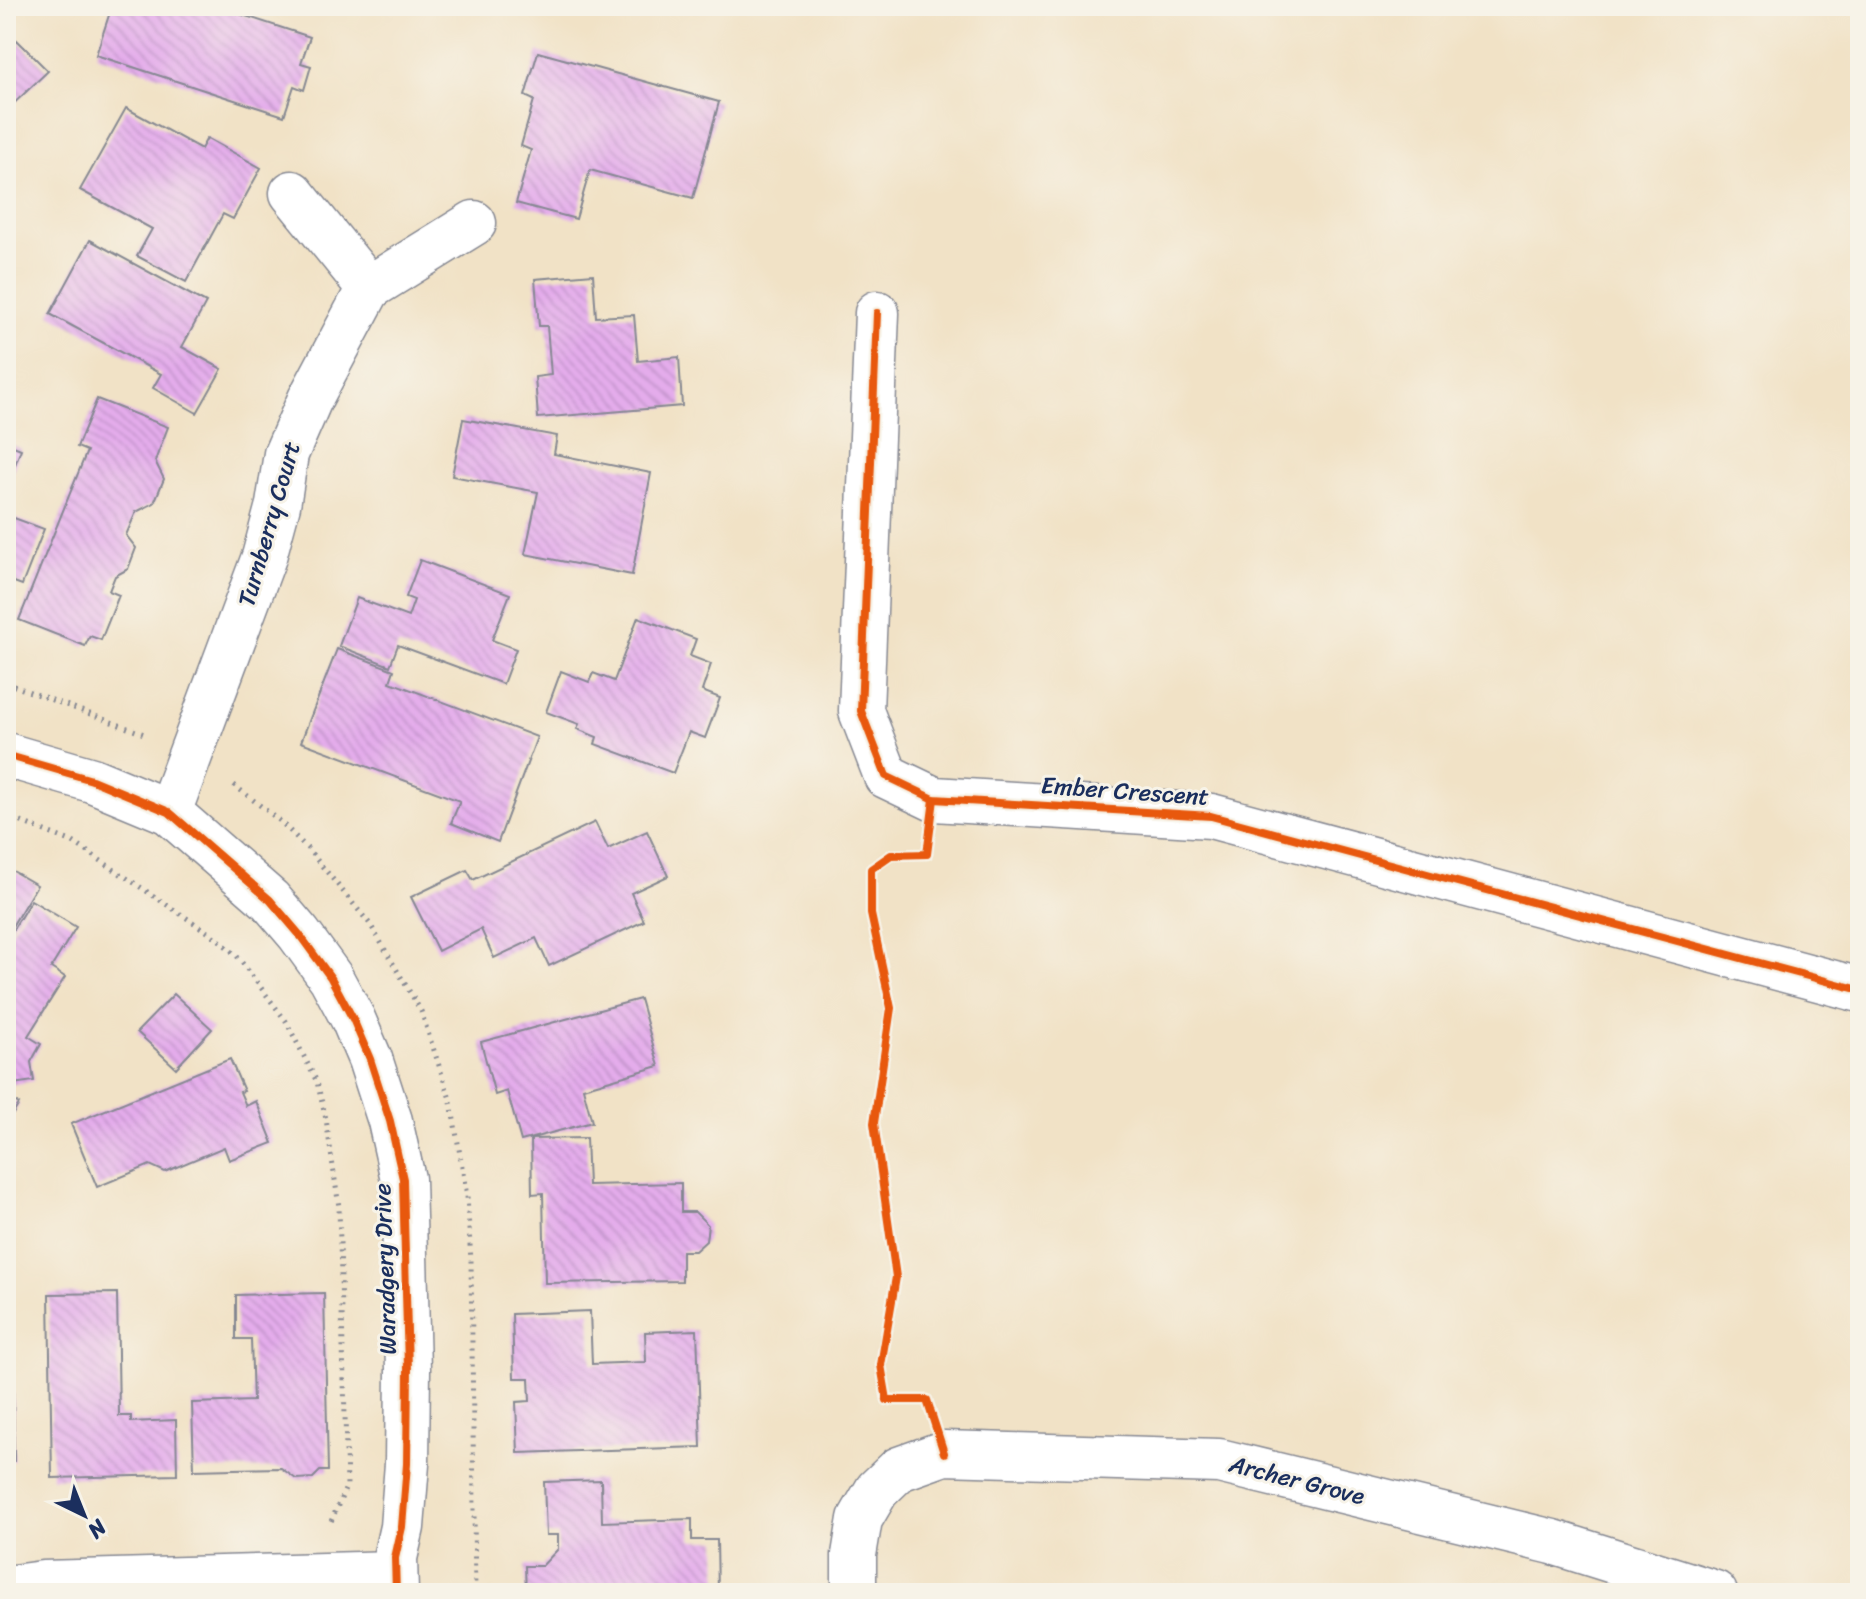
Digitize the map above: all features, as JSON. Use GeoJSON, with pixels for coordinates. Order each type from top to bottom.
{"type":"FeatureCollection","features":[{"type":"Feature","properties":{"kind":"street"},"geometry":{"type":"LineString","coordinates":[[292,193],[369,288],[474,223]]}},
{"type":"Feature","properties":{"kind":"street","name":"Turnberry Court"},"geometry":{"type":"LineString","coordinates":[[169,812],[264,557],[278,505],[286,454],[310,399],[369,288]]}},
{"type":"Feature","properties":{"kind":"street","name":"Ember Crescent"},"geometry":{"type":"LineString","coordinates":[[877,313],[861,711],[886,776],[934,799],[1211,816],[1860,990]]}},
{"type":"Feature","properties":{"kind":"street","name":"Waradgery Drive"},"geometry":{"type":"LineString","coordinates":[[6,755],[92,780],[169,812],[270,900],[331,978],[353,1019],[390,1121],[403,1179],[408,1369],[404,1510],[395,1583]]}},
{"type":"Feature","properties":{"kind":"street","name":"Archer Grove"},"geometry":{"type":"LineString","coordinates":[[854,1593],[854,1555],[860,1519],[877,1490],[899,1469],[944,1453],[1219,1461],[1553,1542],[1715,1593]]}},
{"type":"Feature","properties":{"kind":"street"},"geometry":{"type":"LineString","coordinates":[[6,1588],[43,1583],[395,1583]]}},
{"type":"Feature","properties":{"kind":"path"},"geometry":{"type":"LineString","coordinates":[[6,683],[149,737]]}},
{"type":"Feature","properties":{"kind":"path"},"geometry":{"type":"LineString","coordinates":[[6,816],[73,842],[218,939],[237,956],[278,1009],[317,1082],[326,1119],[339,1207],[347,1485],[325,1536]]}},
{"type":"Feature","properties":{"kind":"building"},"geometry":{"type":"Polygon","coordinates":[[[112,6],[215,6],[310,37],[301,63],[311,66],[304,90],[294,86],[284,116],[96,55],[112,6]]]}},
{"type":"Feature","properties":{"kind":"building"},"geometry":{"type":"Polygon","coordinates":[[[17,40],[48,71],[6,111],[6,51],[17,40]]]}},
{"type":"Feature","properties":{"kind":"building"},"geometry":{"type":"Polygon","coordinates":[[[538,52],[719,102],[693,198],[590,170],[576,219],[516,203],[531,150],[521,146],[534,100],[525,96],[538,52]]]}},
{"type":"Feature","properties":{"kind":"building"},"geometry":{"type":"Polygon","coordinates":[[[126,108],[201,149],[207,138],[261,168],[233,219],[223,214],[186,282],[137,256],[152,229],[80,190],[126,108]]]}},
{"type":"Feature","properties":{"kind":"building"},"geometry":{"type":"Polygon","coordinates":[[[90,240],[206,303],[182,347],[222,369],[197,413],[153,388],[161,374],[50,314],[90,240]]]}},
{"type":"Feature","properties":{"kind":"building"},"geometry":{"type":"Polygon","coordinates":[[[593,274],[596,317],[634,315],[638,361],[679,357],[682,406],[538,418],[535,377],[551,375],[547,326],[539,326],[535,279],[593,274]]]}},
{"type":"Feature","properties":{"kind":"building"},"geometry":{"type":"Polygon","coordinates":[[[97,399],[168,427],[155,461],[164,479],[154,503],[136,512],[126,535],[136,548],[128,569],[115,576],[109,591],[119,595],[101,640],[90,636],[85,646],[19,620],[87,451],[77,447],[97,399]]]}},
{"type":"Feature","properties":{"kind":"building"},"geometry":{"type":"Polygon","coordinates":[[[463,419],[557,436],[554,454],[651,473],[632,575],[525,554],[538,492],[452,476],[463,419]]]}},
{"type":"Feature","properties":{"kind":"building"},"geometry":{"type":"Polygon","coordinates":[[[6,443],[21,449],[6,488],[6,443]]]}},
{"type":"Feature","properties":{"kind":"building"},"geometry":{"type":"Polygon","coordinates":[[[6,515],[44,529],[22,585],[6,579],[6,515]]]}},
{"type":"Feature","properties":{"kind":"building"},"geometry":{"type":"Polygon","coordinates":[[[420,560],[510,594],[492,640],[516,649],[503,684],[398,645],[390,666],[339,646],[357,598],[408,617],[414,600],[406,597],[420,560]]]}},
{"type":"Feature","properties":{"kind":"building"},"geometry":{"type":"Polygon","coordinates":[[[638,617],[696,639],[690,656],[711,664],[702,691],[720,698],[705,738],[689,732],[673,773],[595,744],[597,737],[577,729],[579,724],[546,712],[561,671],[589,682],[593,673],[614,681],[638,617]]]}},
{"type":"Feature","properties":{"kind":"building"},"geometry":{"type":"Polygon","coordinates":[[[337,649],[394,670],[390,682],[537,737],[498,842],[451,823],[460,801],[301,742],[337,649]]]}},
{"type":"Feature","properties":{"kind":"building"},"geometry":{"type":"Polygon","coordinates":[[[595,822],[608,849],[647,831],[668,876],[631,893],[644,921],[549,966],[536,938],[494,958],[481,929],[438,951],[411,897],[467,870],[473,880],[595,822]]]}},
{"type":"Feature","properties":{"kind":"building"},"geometry":{"type":"Polygon","coordinates":[[[6,867],[37,885],[6,936],[6,867]]]}},
{"type":"Feature","properties":{"kind":"building"},"geometry":{"type":"Polygon","coordinates":[[[31,900],[76,927],[51,968],[65,977],[28,1036],[41,1044],[31,1062],[34,1081],[13,1084],[6,1096],[6,958],[12,949],[6,941],[31,900]]]}},
{"type":"Feature","properties":{"kind":"building"},"geometry":{"type":"Polygon","coordinates":[[[174,994],[212,1029],[176,1068],[137,1032],[174,994]]]}},
{"type":"Feature","properties":{"kind":"building"},"geometry":{"type":"Polygon","coordinates":[[[640,999],[659,1066],[583,1088],[592,1122],[521,1141],[507,1091],[495,1095],[481,1042],[640,999]]]}},
{"type":"Feature","properties":{"kind":"building"},"geometry":{"type":"Polygon","coordinates":[[[230,1059],[244,1091],[240,1092],[246,1106],[256,1101],[273,1143],[229,1160],[224,1147],[165,1172],[150,1165],[97,1187],[71,1124],[230,1059]]]}},
{"type":"Feature","properties":{"kind":"building"},"geometry":{"type":"Polygon","coordinates":[[[6,1096],[19,1104],[6,1125],[6,1096]]]}},
{"type":"Feature","properties":{"kind":"building"},"geometry":{"type":"Polygon","coordinates":[[[586,1138],[588,1185],[681,1183],[681,1212],[695,1212],[708,1225],[706,1241],[695,1251],[682,1251],[682,1281],[545,1283],[543,1193],[532,1194],[531,1139],[586,1138]]]}},
{"type":"Feature","properties":{"kind":"building"},"geometry":{"type":"Polygon","coordinates":[[[6,1293],[12,1293],[14,1461],[6,1461],[6,1293]]]}},
{"type":"Feature","properties":{"kind":"building"},"geometry":{"type":"Polygon","coordinates":[[[117,1293],[119,1416],[131,1416],[131,1422],[176,1420],[177,1475],[52,1478],[49,1294],[117,1293]]]}},
{"type":"Feature","properties":{"kind":"building"},"geometry":{"type":"Polygon","coordinates":[[[324,1293],[328,1471],[320,1471],[313,1478],[296,1479],[281,1468],[194,1470],[192,1403],[253,1401],[251,1339],[236,1339],[236,1295],[324,1293]]]}},
{"type":"Feature","properties":{"kind":"building"},"geometry":{"type":"Polygon","coordinates":[[[590,1311],[592,1364],[646,1362],[645,1332],[697,1330],[701,1447],[518,1453],[516,1402],[530,1401],[529,1378],[514,1378],[512,1314],[590,1311]]]}},
{"type":"Feature","properties":{"kind":"building"},"geometry":{"type":"Polygon","coordinates":[[[601,1480],[602,1522],[692,1519],[692,1540],[717,1540],[718,1593],[526,1593],[525,1566],[542,1566],[558,1549],[558,1535],[546,1535],[544,1482],[601,1480]]]}},
{"type":"Feature","properties":{"kind":"cycle path"},"geometry":{"type":"LineString","coordinates":[[877,313],[861,711],[886,776],[934,799],[1211,816],[1860,990]]}},
{"type":"Feature","properties":{"kind":"cycle path"},"geometry":{"type":"LineString","coordinates":[[6,755],[92,780],[169,812],[270,900],[331,978],[353,1019],[390,1121],[403,1179],[407,1464],[402,1527],[395,1558],[396,1593]]}},
{"type":"Feature","properties":{"kind":"cycle path"},"geometry":{"type":"LineString","coordinates":[[934,799],[927,854],[891,855],[871,869],[871,914],[891,1008],[874,1123],[896,1277],[881,1365],[887,1400],[927,1400],[944,1453]]}}]}
